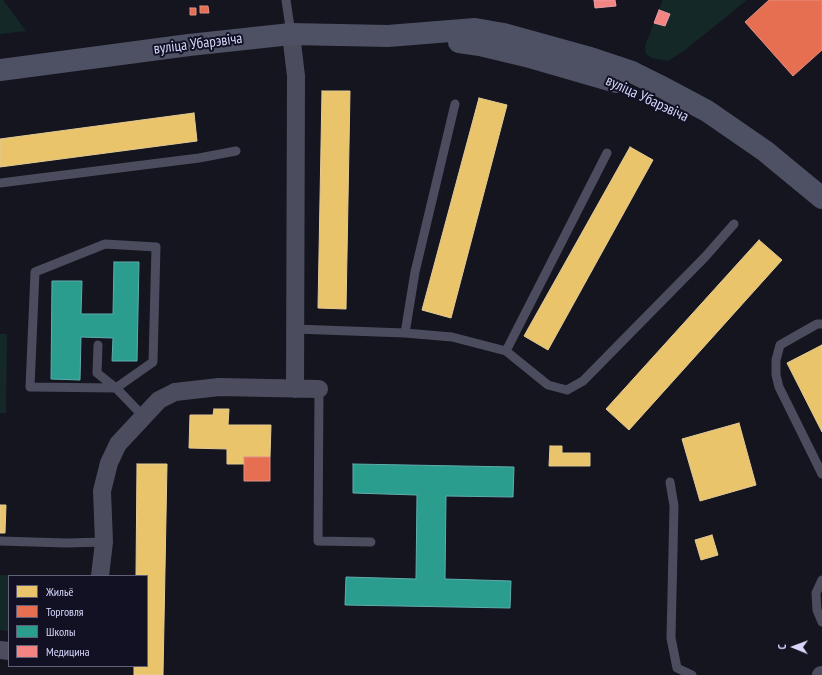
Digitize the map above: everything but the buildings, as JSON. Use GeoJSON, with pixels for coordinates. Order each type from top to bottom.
{"type":"FeatureCollection","features":[{"type":"Feature","properties":{"kind":"main road","name":"вуліца Убарэвіча"},"geometry":{"type":"LineString","coordinates":[[396,36],[475,29],[504,34],[632,72],[707,111],[765,151],[822,198]]}},
{"type":"Feature","properties":{"kind":"main road","name":"вуліца Убарэвіча"},"geometry":{"type":"LineString","coordinates":[[0,70],[189,45],[291,34],[396,36],[480,45],[574,69],[626,86],[701,124],[735,146],[822,215]]}},
{"type":"Feature","properties":{"kind":"street"},"geometry":{"type":"LineString","coordinates":[[291,34],[296,76],[295,389]]}},
{"type":"Feature","properties":{"kind":"street"},"geometry":{"type":"LineString","coordinates":[[100,575],[104,542],[102,491],[109,463],[118,444],[159,400],[175,392],[219,387],[319,390]]}},
{"type":"Feature","properties":{"kind":"lane"},"geometry":{"type":"LineString","coordinates":[[286,0],[291,34]]}},
{"type":"Feature","properties":{"kind":"lane"},"geometry":{"type":"LineString","coordinates":[[405,333],[415,272],[455,104]]}},
{"type":"Feature","properties":{"kind":"lane"},"geometry":{"type":"LineString","coordinates":[[0,183],[199,158],[236,151]]}},
{"type":"Feature","properties":{"kind":"lane"},"geometry":{"type":"LineString","coordinates":[[506,351],[607,153]]}},
{"type":"Feature","properties":{"kind":"lane"},"geometry":{"type":"LineString","coordinates":[[295,329],[405,333],[452,337],[506,351],[548,386],[567,390],[583,381],[705,257],[734,224]]}},
{"type":"Feature","properties":{"kind":"lane"},"geometry":{"type":"LineString","coordinates":[[105,244],[156,247],[153,362],[116,388],[30,387],[35,272],[105,244]]}},
{"type":"Feature","properties":{"kind":"lane"},"geometry":{"type":"LineString","coordinates":[[822,324],[817,324],[780,345],[776,360],[776,375],[779,387],[822,474]]}},
{"type":"Feature","properties":{"kind":"lane"},"geometry":{"type":"LineString","coordinates":[[98,344],[98,373],[116,388],[144,417]]}},
{"type":"Feature","properties":{"kind":"lane"},"geometry":{"type":"LineString","coordinates":[[319,390],[318,541],[370,542]]}},
{"type":"Feature","properties":{"kind":"lane"},"geometry":{"type":"LineString","coordinates":[[670,482],[674,506],[671,638],[677,668],[692,675]]}},
{"type":"Feature","properties":{"kind":"lane"},"geometry":{"type":"LineString","coordinates":[[0,541],[66,543],[104,542]]}},
{"type":"Feature","properties":{"kind":"lane"},"geometry":{"type":"LineString","coordinates":[[822,580],[816,593],[817,610],[822,622]]}},
{"type":"Feature","properties":{"kind":"green space"},"geometry":{"type":"Polygon","coordinates":[[[0,0],[3,0],[26,31],[0,34],[0,0]]]}},
{"type":"Feature","properties":{"kind":"green space"},"geometry":{"type":"Polygon","coordinates":[[[663,0],[747,0],[685,50],[668,61],[652,58],[646,54],[645,46],[654,23],[665,26],[669,14],[659,10],[663,0]]]}},
{"type":"Feature","properties":{"kind":"green space"},"geometry":{"type":"Polygon","coordinates":[[[0,334],[7,334],[6,413],[0,413],[0,334]]]}},
{"type":"Feature","properties":{"kind":"green space"},"geometry":{"type":"Polygon","coordinates":[[[0,575],[8,575],[8,631],[0,630],[0,575]]]}}]}
